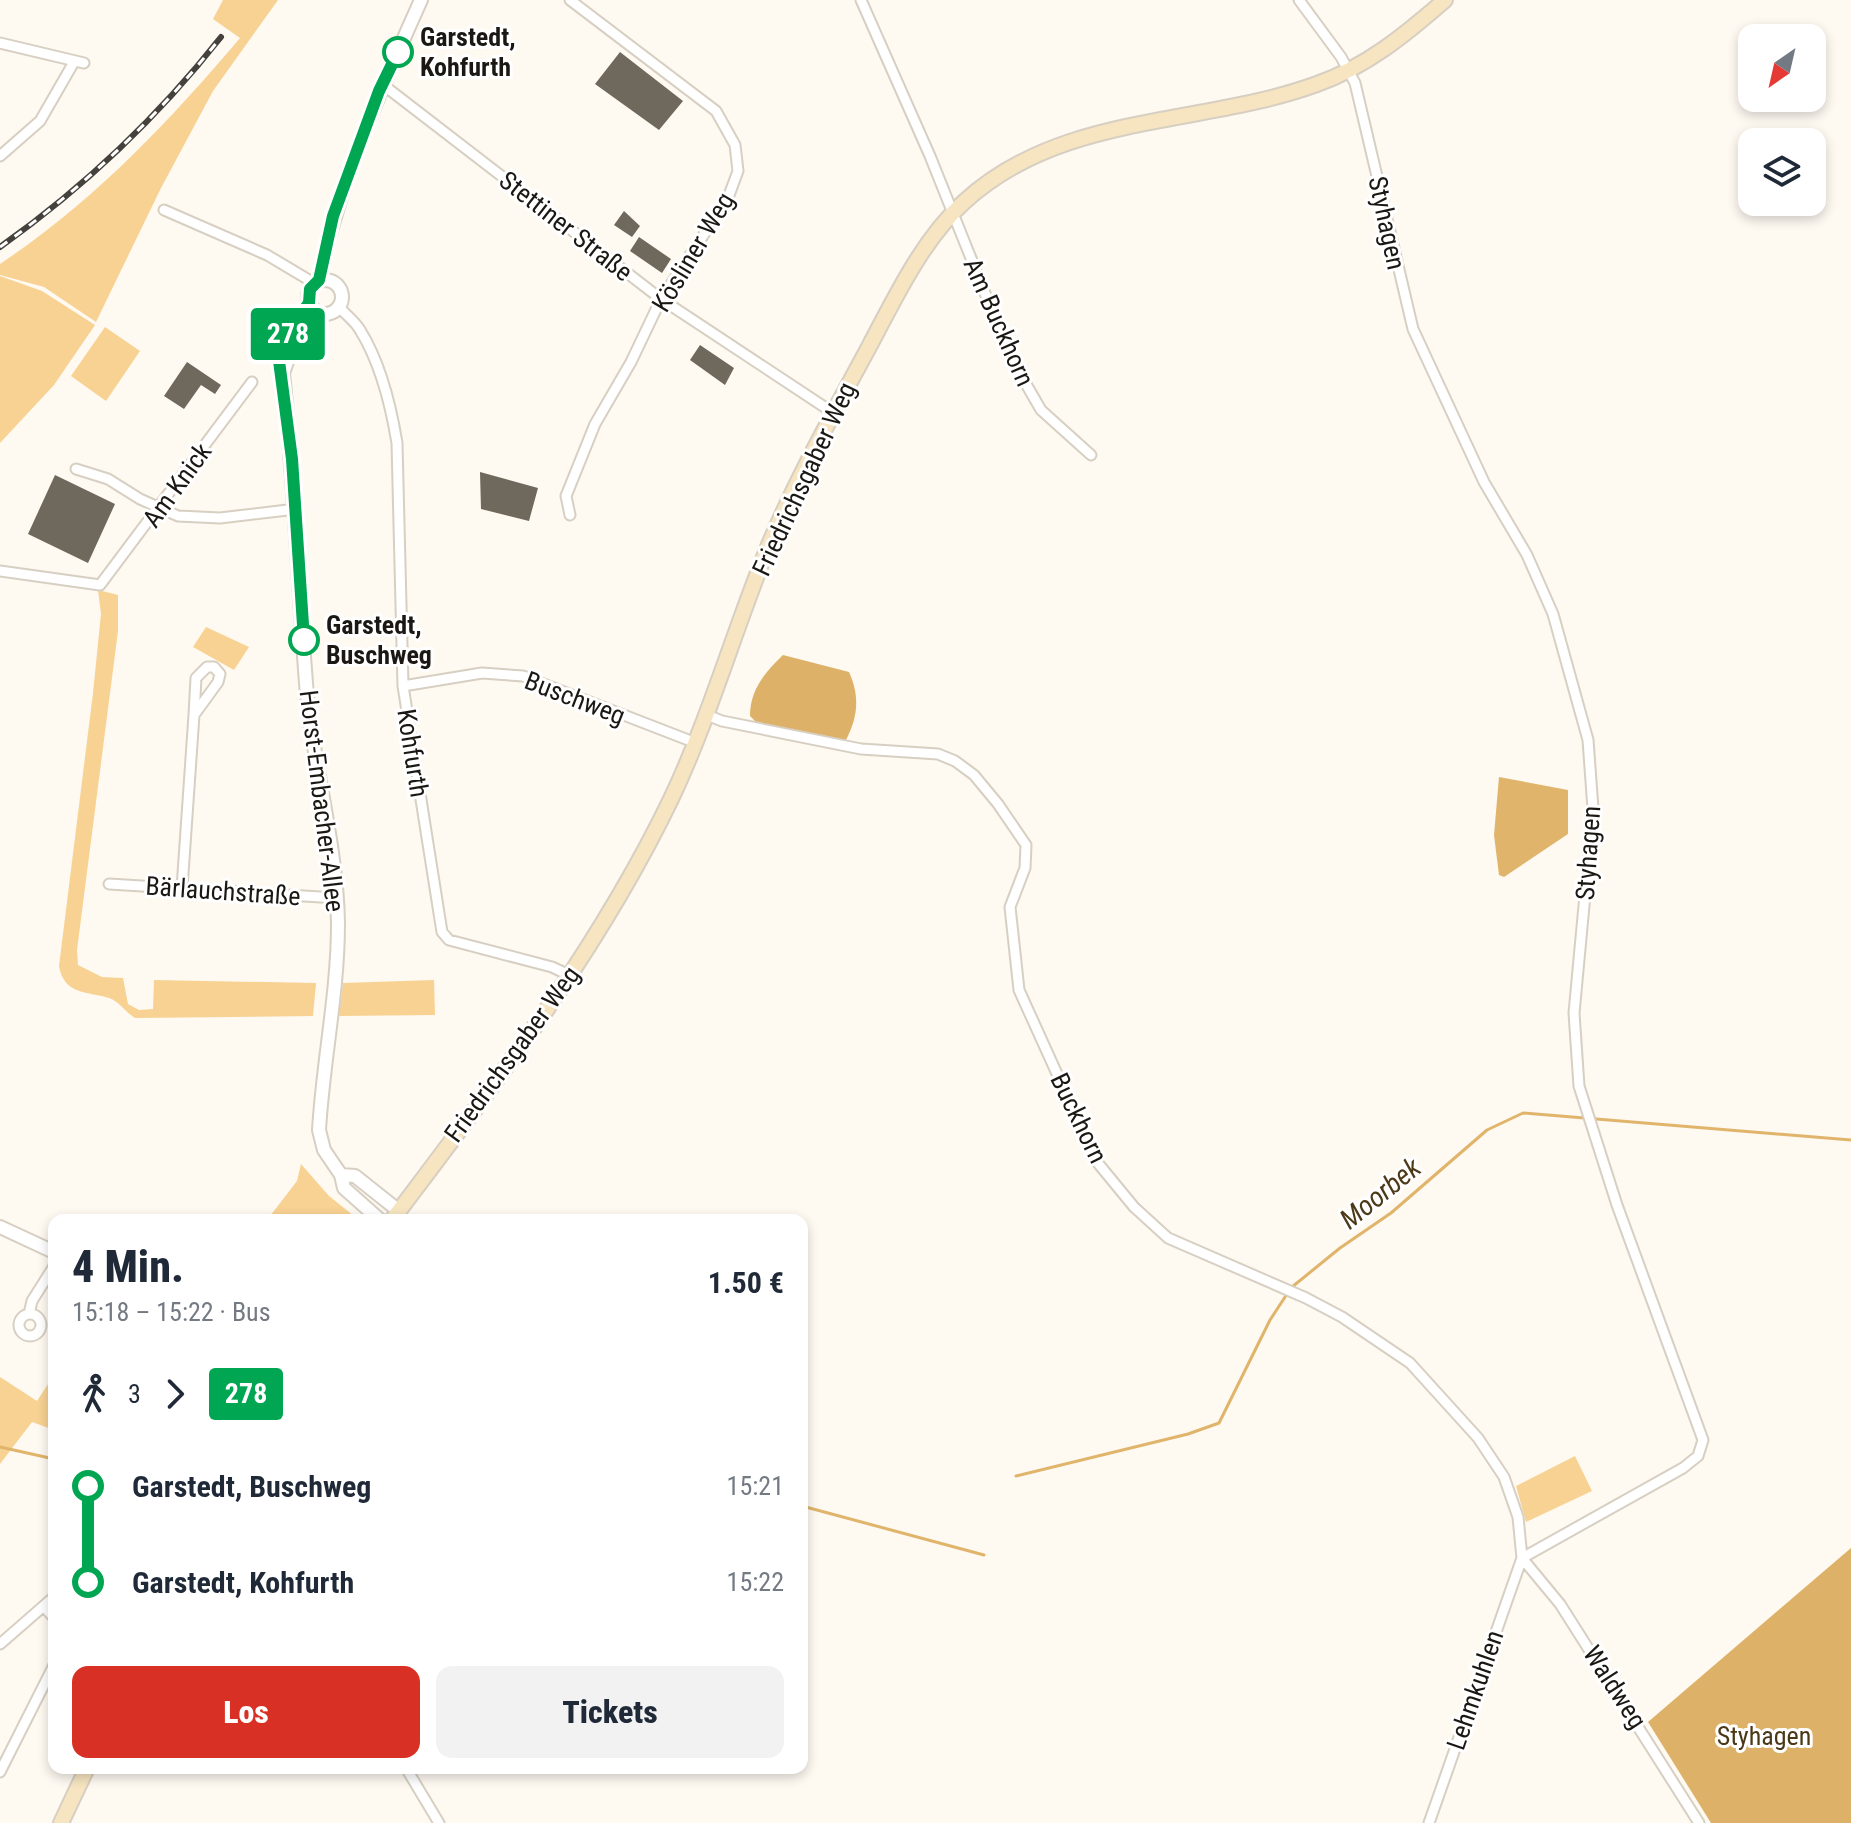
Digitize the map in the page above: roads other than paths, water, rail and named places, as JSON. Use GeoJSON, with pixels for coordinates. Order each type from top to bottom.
{"type":"FeatureCollection","features":[{"type":"Feature","properties":{"kind":"main road","name":"Friedrichsgaber Weg"},"geometry":{"type":"LineString","coordinates":[[397,1214],[604,924],[644,851],[696,743],[767,549],[887,313],[919,259],[952,214],[989,182],[1060,144],[1129,125],[1282,95],[1348,71],[1385,48],[1445,0]]}},
{"type":"Feature","properties":{"kind":"main road"},"geometry":{"type":"LineString","coordinates":[[61,1823],[84,1774]]}},
{"type":"Feature","properties":{"kind":"street","name":"Kohfurth"},"geometry":{"type":"LineString","coordinates":[[312,307],[308,292],[321,281],[333,216],[382,84],[421,0]]}},
{"type":"Feature","properties":{"kind":"street","name":"Kösliner Weg"},"geometry":{"type":"LineString","coordinates":[[570,0],[716,111],[735,145],[738,171],[728,198],[661,299],[631,362],[584,447],[566,496],[570,515]]}},
{"type":"Feature","properties":{"kind":"street","name":"Am Buckhorn"},"geometry":{"type":"LineString","coordinates":[[861,0],[1011,358],[1034,400],[1065,434],[1091,455]]}},
{"type":"Feature","properties":{"kind":"street","name":"Styhagen"},"geometry":{"type":"LineString","coordinates":[[1299,0],[1348,71],[1367,125],[1403,296],[1413,329],[1484,482],[1527,555],[1553,614],[1588,740],[1593,809],[1574,1013],[1579,1086],[1591,1128],[1703,1440],[1698,1456],[1683,1468],[1522,1558]]}},
{"type":"Feature","properties":{"kind":"street"},"geometry":{"type":"LineString","coordinates":[[0,43],[79,63],[40,121],[0,156]]}},
{"type":"Feature","properties":{"kind":"street","name":"Stettiner Straße"},"geometry":{"type":"LineString","coordinates":[[382,84],[661,299],[835,415]]}},
{"type":"Feature","properties":{"kind":"street"},"geometry":{"type":"LineString","coordinates":[[164,210],[321,281]]}},
{"type":"Feature","properties":{"kind":"street","name":"Kohfurth"},"geometry":{"type":"LineString","coordinates":[[321,281],[341,290],[339,307],[359,328],[368,346],[394,423],[403,686],[442,932],[449,940],[552,967],[569,975]]}},
{"type":"Feature","properties":{"kind":"street"},"geometry":{"type":"LineString","coordinates":[[312,307],[329,313],[339,307]]}},
{"type":"Feature","properties":{"kind":"street","name":"Horst-Embacher-Allee"},"geometry":{"type":"LineString","coordinates":[[312,307],[291,327],[279,361],[283,373],[296,509],[306,684],[331,839],[337,898],[337,957],[319,1130],[328,1158],[341,1175],[344,1188],[373,1214]]}},
{"type":"Feature","properties":{"kind":"street","name":"Am Knick"},"geometry":{"type":"LineString","coordinates":[[0,571],[100,585],[160,509],[252,382]]}},
{"type":"Feature","properties":{"kind":"street"},"geometry":{"type":"LineString","coordinates":[[76,469],[108,479],[178,516],[204,518],[296,509]]}},
{"type":"Feature","properties":{"kind":"street"},"geometry":{"type":"LineString","coordinates":[[182,888],[196,678],[207,667],[214,667],[220,674],[218,682],[194,715]]}},
{"type":"Feature","properties":{"kind":"street","name":"Buschweg"},"geometry":{"type":"LineString","coordinates":[[403,686],[482,673],[523,676],[696,743]]}},
{"type":"Feature","properties":{"kind":"street","name":"Buckhorn"},"geometry":{"type":"LineString","coordinates":[[707,715],[722,721],[861,749],[938,754],[955,761],[974,775],[1026,845],[1025,868],[1010,907],[1019,990],[1097,1162],[1134,1207],[1168,1238],[1342,1317],[1410,1363],[1478,1438],[1504,1477],[1518,1517],[1522,1558]]}},
{"type":"Feature","properties":{"kind":"street","name":"Bärlauchstraße"},"geometry":{"type":"LineString","coordinates":[[109,884],[337,898]]}},
{"type":"Feature","properties":{"kind":"street"},"geometry":{"type":"LineString","coordinates":[[341,1175],[355,1176],[394,1214]]}},
{"type":"Feature","properties":{"kind":"street"},"geometry":{"type":"LineString","coordinates":[[0,1227],[48,1249]]}},
{"type":"Feature","properties":{"kind":"street"},"geometry":{"type":"LineString","coordinates":[[29,1314],[32,1301],[48,1276]]}},
{"type":"Feature","properties":{"kind":"street","name":"Lehmkuhlen"},"geometry":{"type":"LineString","coordinates":[[1429,1823],[1522,1558]]}},
{"type":"Feature","properties":{"kind":"street","name":"Waldweg"},"geometry":{"type":"LineString","coordinates":[[1522,1558],[1560,1604],[1699,1823]]}},
{"type":"Feature","properties":{"kind":"street"},"geometry":{"type":"LineString","coordinates":[[0,1644],[48,1603]]}},
{"type":"Feature","properties":{"kind":"street"},"geometry":{"type":"LineString","coordinates":[[44,1607],[48,1611]]}},
{"type":"Feature","properties":{"kind":"street"},"geometry":{"type":"LineString","coordinates":[[0,1772],[48,1677]]}},
{"type":"Feature","properties":{"kind":"street"},"geometry":{"type":"LineString","coordinates":[[410,1774],[439,1823]]}},
{"type":"Feature","properties":{"kind":"waterway","name":"Moorbek"},"geometry":{"type":"LineString","coordinates":[[1292,1287],[1340,1248],[1391,1213],[1487,1130],[1523,1113],[1851,1140]]}},
{"type":"Feature","properties":{"kind":"waterway","name":"Moorbek"},"geometry":{"type":"LineString","coordinates":[[1016,1476],[1188,1434],[1219,1423],[1270,1320],[1287,1294]]}},
{"type":"Feature","properties":{"kind":"waterway","name":"Moorbek"},"geometry":{"type":"LineString","coordinates":[[0,1447],[48,1458]]}},
{"type":"Feature","properties":{"kind":"waterway","name":"Moorbek"},"geometry":{"type":"LineString","coordinates":[[808,1508],[984,1555]]}},
{"type":"Feature","properties":{"kind":"railway"},"geometry":{"type":"LineString","coordinates":[[0,247],[61,201],[118,150],[172,95],[221,37]]}},
{"type":"Feature","properties":{"kind":"place","name":"Garstedt, Kohfurth"},"geometry":{"type":"Point","coordinates":[398,52]}},
{"type":"Feature","properties":{"kind":"place","name":"Garstedt, Buschweg"},"geometry":{"type":"Point","coordinates":[304,640]}}]}
